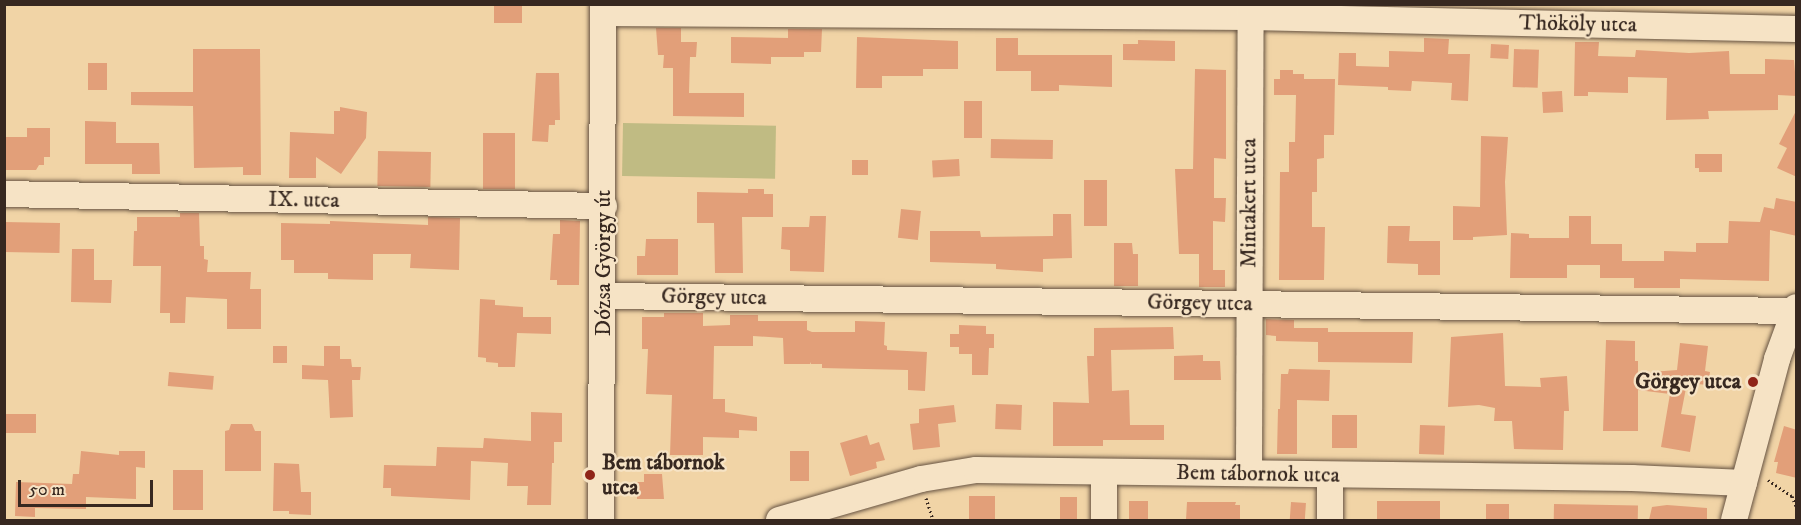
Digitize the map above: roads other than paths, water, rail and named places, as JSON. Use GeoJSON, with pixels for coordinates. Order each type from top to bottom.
{"type":"FeatureCollection","features":[{"type":"Feature","properties":{"kind":"street","name":"Thököly utca"},"geometry":{"type":"LineString","coordinates":[[603,9],[1251,10],[1797,29]]}},
{"type":"Feature","properties":{"kind":"street","name":"Dózsa György út"},"geometry":{"type":"LineString","coordinates":[[602,520],[603,9]]}},
{"type":"Feature","properties":{"kind":"street","name":"Mintakert utca"},"geometry":{"type":"LineString","coordinates":[[1249,473],[1251,10]]}},
{"type":"Feature","properties":{"kind":"street","name":"IX. utca"},"geometry":{"type":"LineString","coordinates":[[4,194],[604,206]]}},
{"type":"Feature","properties":{"kind":"street","name":"Görgey utca"},"geometry":{"type":"LineString","coordinates":[[604,296],[1796,309]]}},
{"type":"Feature","properties":{"kind":"street"},"geometry":{"type":"LineString","coordinates":[[1734,520],[1777,359],[1796,309]]}},
{"type":"Feature","properties":{"kind":"street","name":"Bem tábornok utca"},"geometry":{"type":"LineString","coordinates":[[779,520],[951,472],[976,470],[1745,478]]}},
{"type":"Feature","properties":{"kind":"street"},"geometry":{"type":"LineString","coordinates":[[1104,472],[1104,520]]}},
{"type":"Feature","properties":{"kind":"street"},"geometry":{"type":"LineString","coordinates":[[1330,475],[1330,520]]}},
{"type":"Feature","properties":{"kind":"place","name":"Görgey utca"},"geometry":{"type":"Point","coordinates":[1753,382]}},
{"type":"Feature","properties":{"kind":"place","name":"Bem tábornok utca"},"geometry":{"type":"Point","coordinates":[590,475]}}]}
